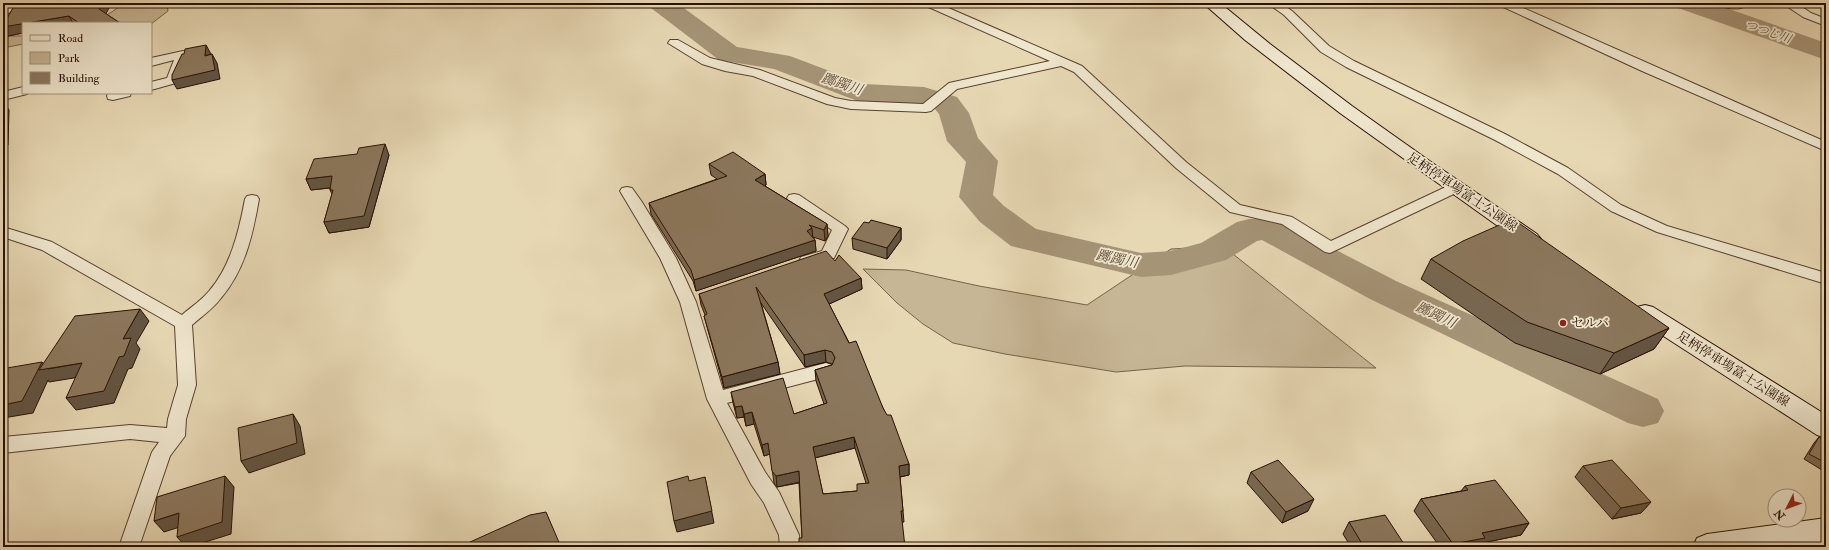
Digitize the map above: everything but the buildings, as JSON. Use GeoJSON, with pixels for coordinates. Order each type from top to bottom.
{"type":"FeatureCollection","features":[{"type":"Feature","properties":{"kind":"main road","name":"足柄停車場富士公園線"},"geometry":{"type":"LineString","coordinates":[[1211,3],[1232,23],[1424,168],[1544,248]]}},
{"type":"Feature","properties":{"kind":"main road","name":"足柄停車場富士公園線"},"geometry":{"type":"LineString","coordinates":[[1629,303],[1826,428]]}},
{"type":"Feature","properties":{"kind":"main road"},"geometry":{"type":"LineString","coordinates":[[1707,547],[1826,530]]}},
{"type":"Feature","properties":{"kind":"street"},"geometry":{"type":"LineString","coordinates":[[3,11],[43,3]]}},
{"type":"Feature","properties":{"kind":"street"},"geometry":{"type":"LineString","coordinates":[[928,3],[1078,69],[1181,165],[1235,209],[1287,220],[1330,248],[1455,188]]}},
{"type":"Feature","properties":{"kind":"street"},"geometry":{"type":"LineString","coordinates":[[1273,3],[1288,13],[1325,49],[1350,64],[1500,137],[1563,171],[1616,208],[1662,229],[1826,279]]}},
{"type":"Feature","properties":{"kind":"street"},"geometry":{"type":"LineString","coordinates":[[1503,3],[1826,147]]}},
{"type":"Feature","properties":{"kind":"street"},"geometry":{"type":"LineString","coordinates":[[1721,3],[1734,6],[1744,3]]}},
{"type":"Feature","properties":{"kind":"street"},"geometry":{"type":"LineString","coordinates":[[1788,3],[1807,15],[1826,23]]}},
{"type":"Feature","properties":{"kind":"street"},"geometry":{"type":"LineString","coordinates":[[674,43],[690,54],[706,61],[756,73],[832,101],[851,105],[926,108],[953,86],[1062,62]]}},
{"type":"Feature","properties":{"kind":"street"},"geometry":{"type":"LineString","coordinates":[[152,62],[183,55],[172,80],[152,86]]}},
{"type":"Feature","properties":{"kind":"street"},"geometry":{"type":"LineString","coordinates":[[3,96],[22,91]]}},
{"type":"Feature","properties":{"kind":"street"},"geometry":{"type":"LineString","coordinates":[[627,191],[638,206],[668,258],[696,299],[716,399],[758,478],[772,498],[789,535],[790,547]]}},
{"type":"Feature","properties":{"kind":"street"},"geometry":{"type":"LineString","coordinates":[[790,268],[828,254],[840,229],[794,198]]}},
{"type":"Feature","properties":{"kind":"street"},"geometry":{"type":"LineString","coordinates":[[183,323],[219,291],[234,264],[247,226],[252,199]]}},
{"type":"Feature","properties":{"kind":"street"},"geometry":{"type":"LineString","coordinates":[[3,232],[47,246],[183,323]]}},
{"type":"Feature","properties":{"kind":"street"},"geometry":{"type":"LineString","coordinates":[[128,547],[162,452],[176,436],[177,419],[187,385],[183,323]]}},
{"type":"Feature","properties":{"kind":"street"},"geometry":{"type":"LineString","coordinates":[[716,399],[826,370]]}},
{"type":"Feature","properties":{"kind":"street"},"geometry":{"type":"LineString","coordinates":[[3,445],[130,432],[176,436]]}},
{"type":"Feature","properties":{"kind":"green space"},"geometry":{"type":"Polygon","coordinates":[[[122,3],[167,3],[168,11],[152,23],[152,22],[91,22],[101,19],[122,5],[122,3]]]}},
{"type":"Feature","properties":{"kind":"green space"},"geometry":{"type":"Polygon","coordinates":[[[3,25],[8,36],[22,36],[22,44],[3,48],[3,25]]]}},
{"type":"Feature","properties":{"kind":"green space"},"geometry":{"type":"Polygon","coordinates":[[[1223,246],[1376,368],[1185,366],[1116,372],[1005,354],[953,343],[923,324],[897,303],[863,269],[906,270],[979,286],[1087,305],[1171,249],[1223,246]]]}},
{"type":"Feature","properties":{"kind":"waterway","name":"躑躅川"},"geometry":{"type":"LineString","coordinates":[[660,3],[729,54],[780,62],[860,93],[924,96],[946,103],[954,113],[963,141],[982,161],[976,197],[992,214],[1024,238],[1141,265],[1171,263],[1213,252],[1249,230],[1268,229],[1383,290],[1643,411]]}},
{"type":"Feature","properties":{"kind":"waterway","name":"つつじ川"},"geometry":{"type":"LineString","coordinates":[[1687,3],[1826,52]]}},
{"type":"Feature","properties":{"kind":"place","name":"セルバ"},"geometry":{"type":"Point","coordinates":[1563,323]}}]}
